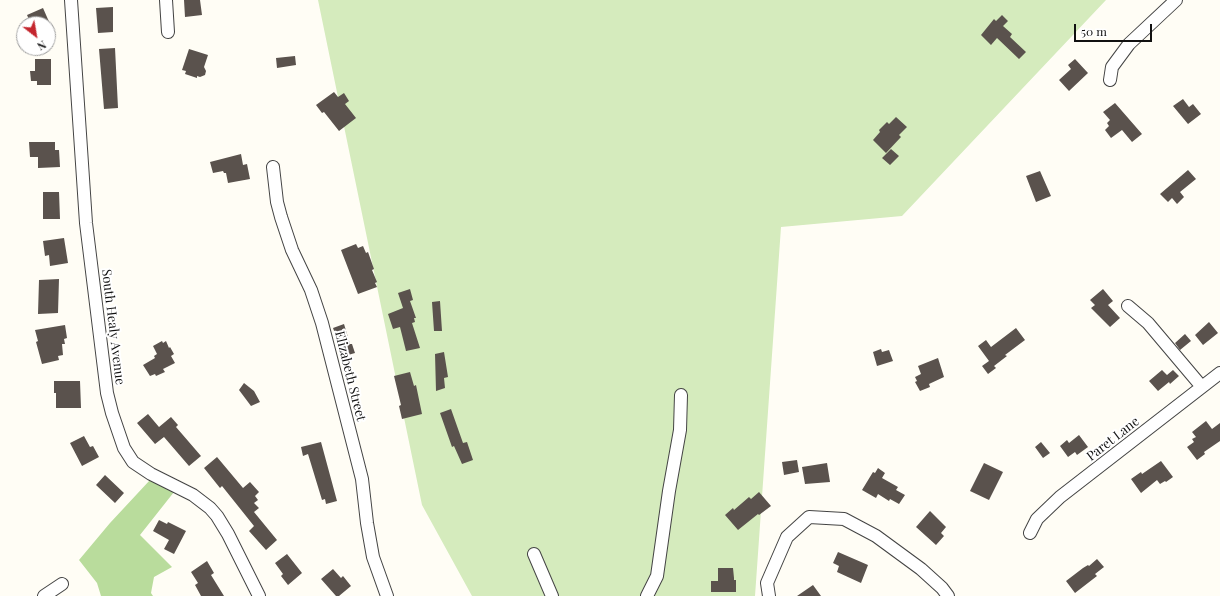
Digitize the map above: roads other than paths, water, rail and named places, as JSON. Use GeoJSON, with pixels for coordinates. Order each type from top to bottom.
{"type":"FeatureCollection","features":[{"type":"Feature","properties":{"kind":"street","name":"South Healy Avenue"},"geometry":{"type":"LineString","coordinates":[[71,0],[86,223],[107,393],[112,414],[124,448],[133,462],[151,474],[193,495],[217,516],[228,534],[259,596]]}},
{"type":"Feature","properties":{"kind":"street"},"geometry":{"type":"LineString","coordinates":[[166,0],[168,32]]}},
{"type":"Feature","properties":{"kind":"street"},"geometry":{"type":"LineString","coordinates":[[1110,80],[1112,67],[1129,44],[1176,0]]}},
{"type":"Feature","properties":{"kind":"street","name":"Elizabeth Street"},"geometry":{"type":"LineString","coordinates":[[273,167],[280,217],[292,250],[311,290],[322,323],[362,480],[373,557],[387,596]]}},
{"type":"Feature","properties":{"kind":"street"},"geometry":{"type":"LineString","coordinates":[[1128,306],[1148,323],[1202,387]]}},
{"type":"Feature","properties":{"kind":"street","name":"Paret Lane"},"geometry":{"type":"LineString","coordinates":[[1030,533],[1036,519],[1060,497],[1220,373]]}},
{"type":"Feature","properties":{"kind":"street"},"geometry":{"type":"LineString","coordinates":[[647,596],[657,576],[669,492],[680,430],[681,395]]}},
{"type":"Feature","properties":{"kind":"street"},"geometry":{"type":"LineString","coordinates":[[769,596],[767,583],[787,537],[809,517],[844,519],[876,536],[921,569],[942,588],[948,596]]}},
{"type":"Feature","properties":{"kind":"street"},"geometry":{"type":"LineString","coordinates":[[534,554],[552,596]]}},
{"type":"Feature","properties":{"kind":"street"},"geometry":{"type":"LineString","coordinates":[[44,596],[62,584]]}}]}
